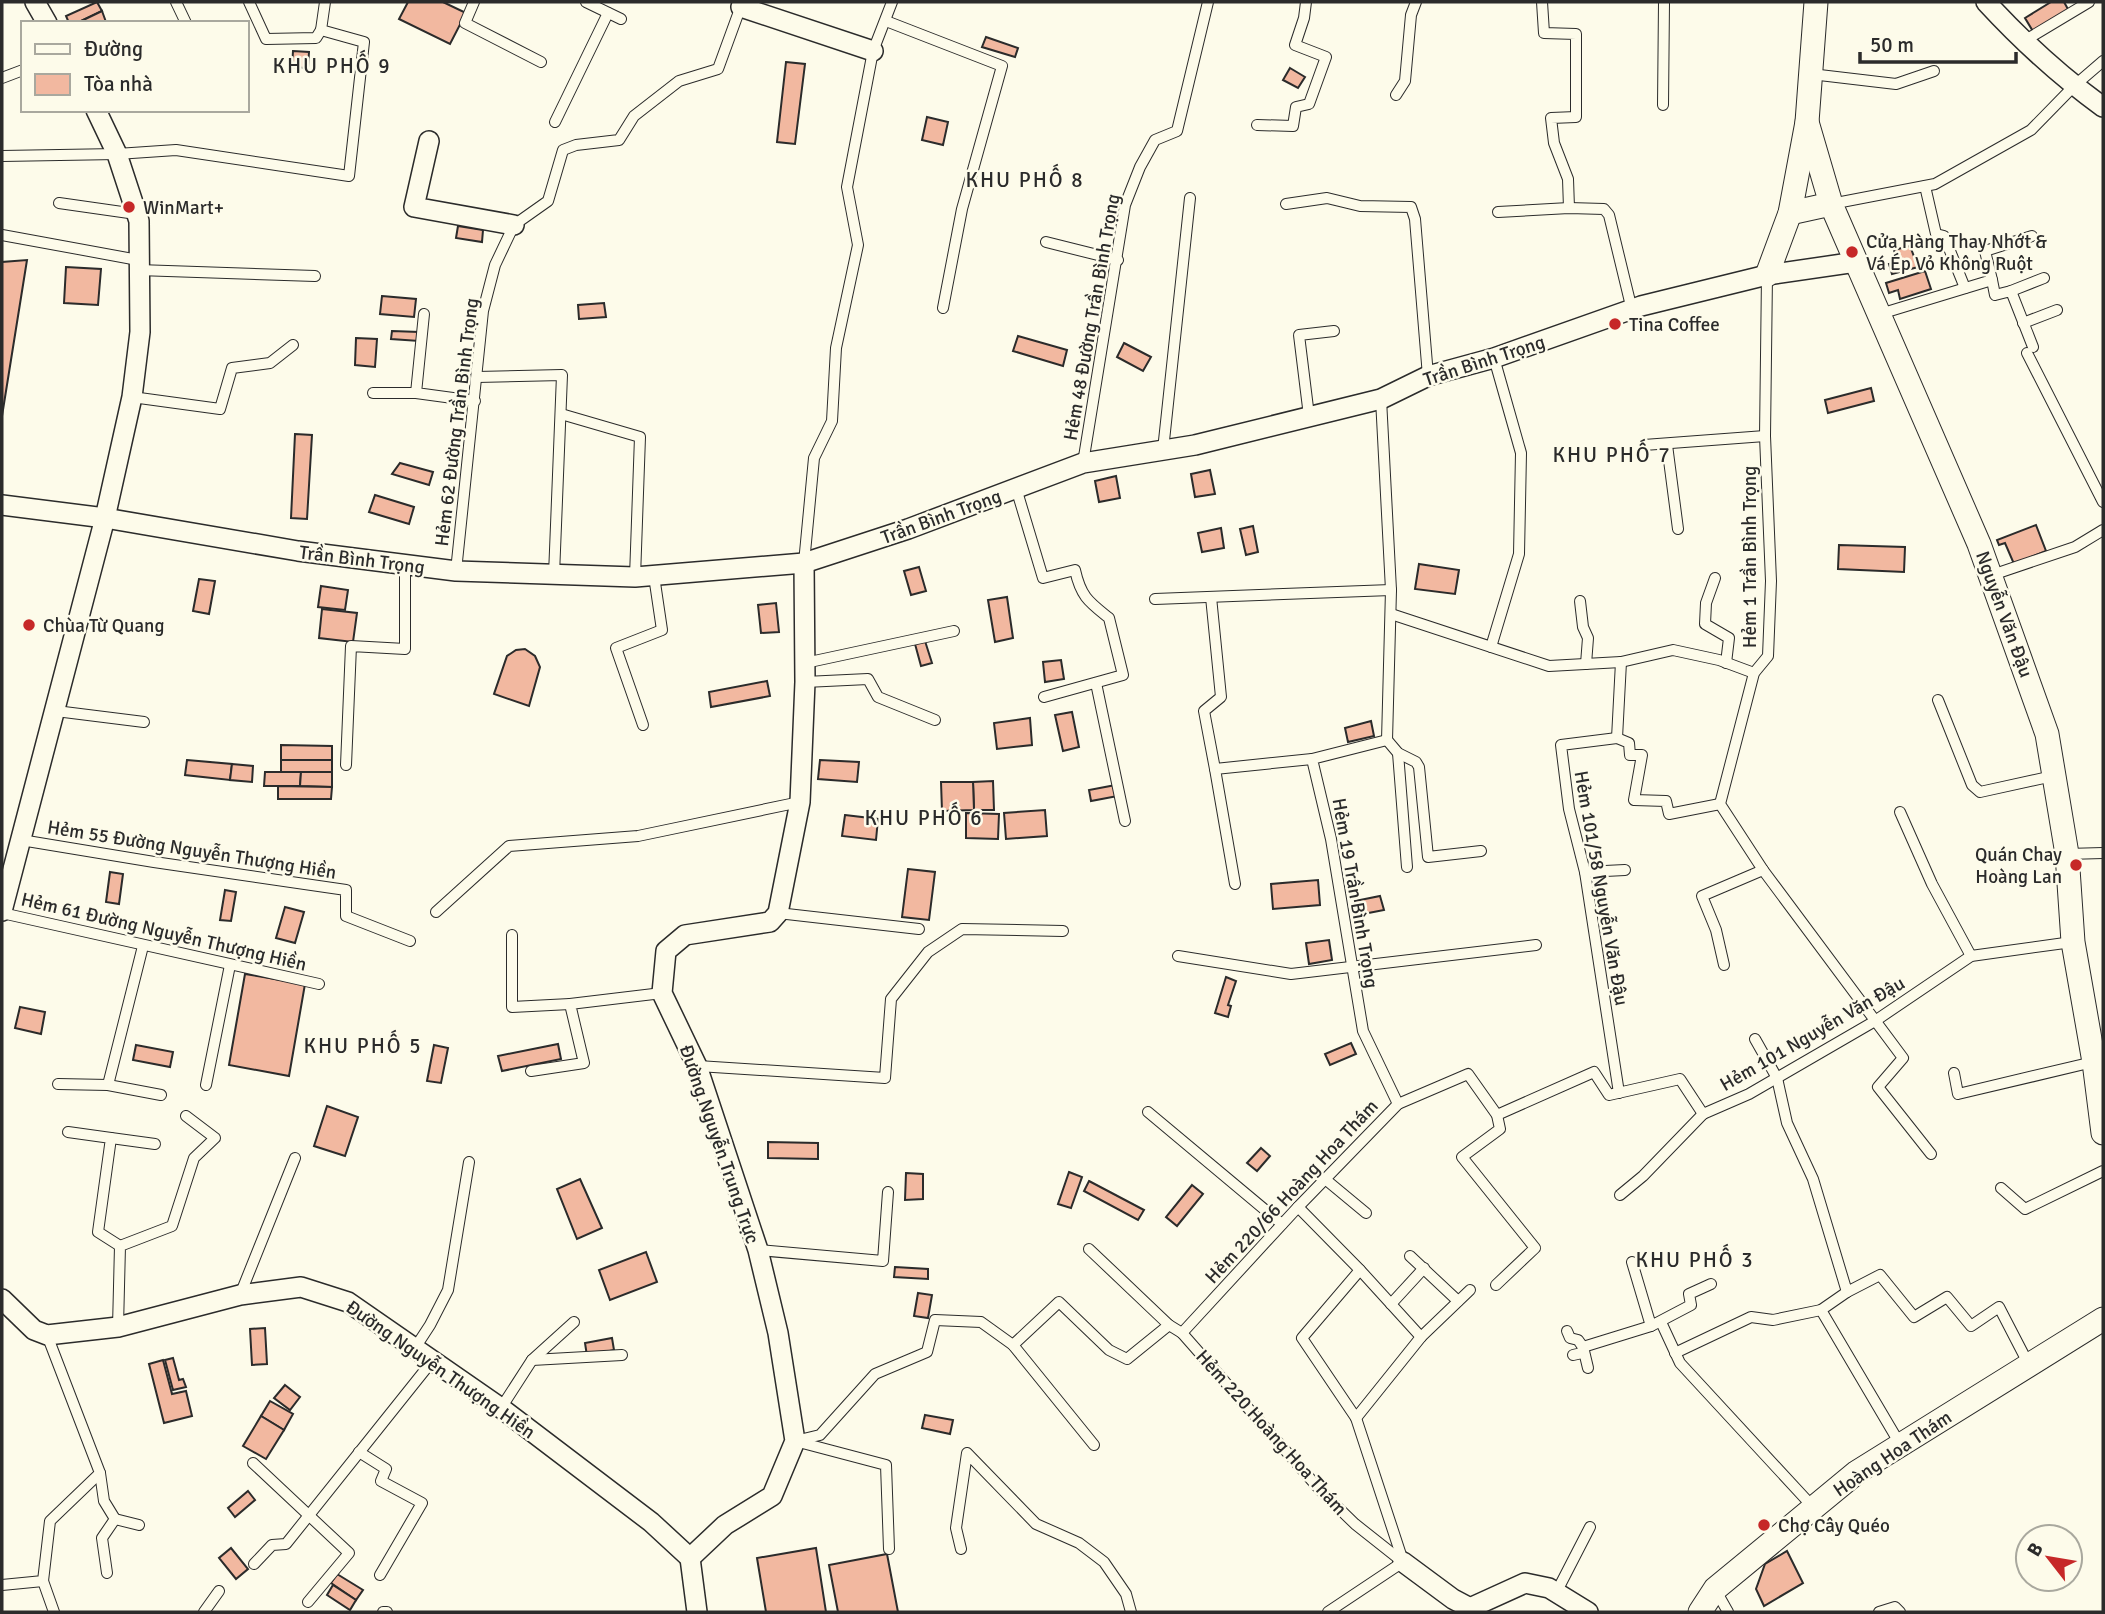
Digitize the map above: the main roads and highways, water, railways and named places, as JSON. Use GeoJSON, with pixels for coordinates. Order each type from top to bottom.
{"type":"FeatureCollection","features":[{"type":"Feature","properties":{"kind":"place","name":"WinMart+"},"geometry":{"type":"Point","coordinates":[129,207]}},
{"type":"Feature","properties":{"kind":"place","name":"Cửa Hàng Thay Nhớt & Vá Ép Vỏ Không Ruột"},"geometry":{"type":"Point","coordinates":[1852,252]}},
{"type":"Feature","properties":{"kind":"place","name":"Tina Coffee"},"geometry":{"type":"Point","coordinates":[1615,324]}},
{"type":"Feature","properties":{"kind":"place","name":"Chùa Từ Quang"},"geometry":{"type":"Point","coordinates":[29,625]}},
{"type":"Feature","properties":{"kind":"place","name":"Quán Chay Hoàng Lan"},"geometry":{"type":"Point","coordinates":[2076,865]}},
{"type":"Feature","properties":{"kind":"place","name":"Chợ Cây Quéo"},"geometry":{"type":"Point","coordinates":[1764,1525]}},
{"type":"Feature","properties":{"kind":"district","name":"KHU PHỐ 9"},"geometry":{"type":"Point","coordinates":[332,66]}},
{"type":"Feature","properties":{"kind":"district","name":"KHU PHỐ 8"},"geometry":{"type":"Point","coordinates":[1025,180]}},
{"type":"Feature","properties":{"kind":"district","name":"KHU PHỐ 7"},"geometry":{"type":"Point","coordinates":[1612,455]}},
{"type":"Feature","properties":{"kind":"district","name":"KHU PHỐ 6"},"geometry":{"type":"Point","coordinates":[924,818]}},
{"type":"Feature","properties":{"kind":"district","name":"KHU PHỐ 5"},"geometry":{"type":"Point","coordinates":[363,1046]}},
{"type":"Feature","properties":{"kind":"district","name":"KHU PHỐ 3"},"geometry":{"type":"Point","coordinates":[1695,1260]}}]}
